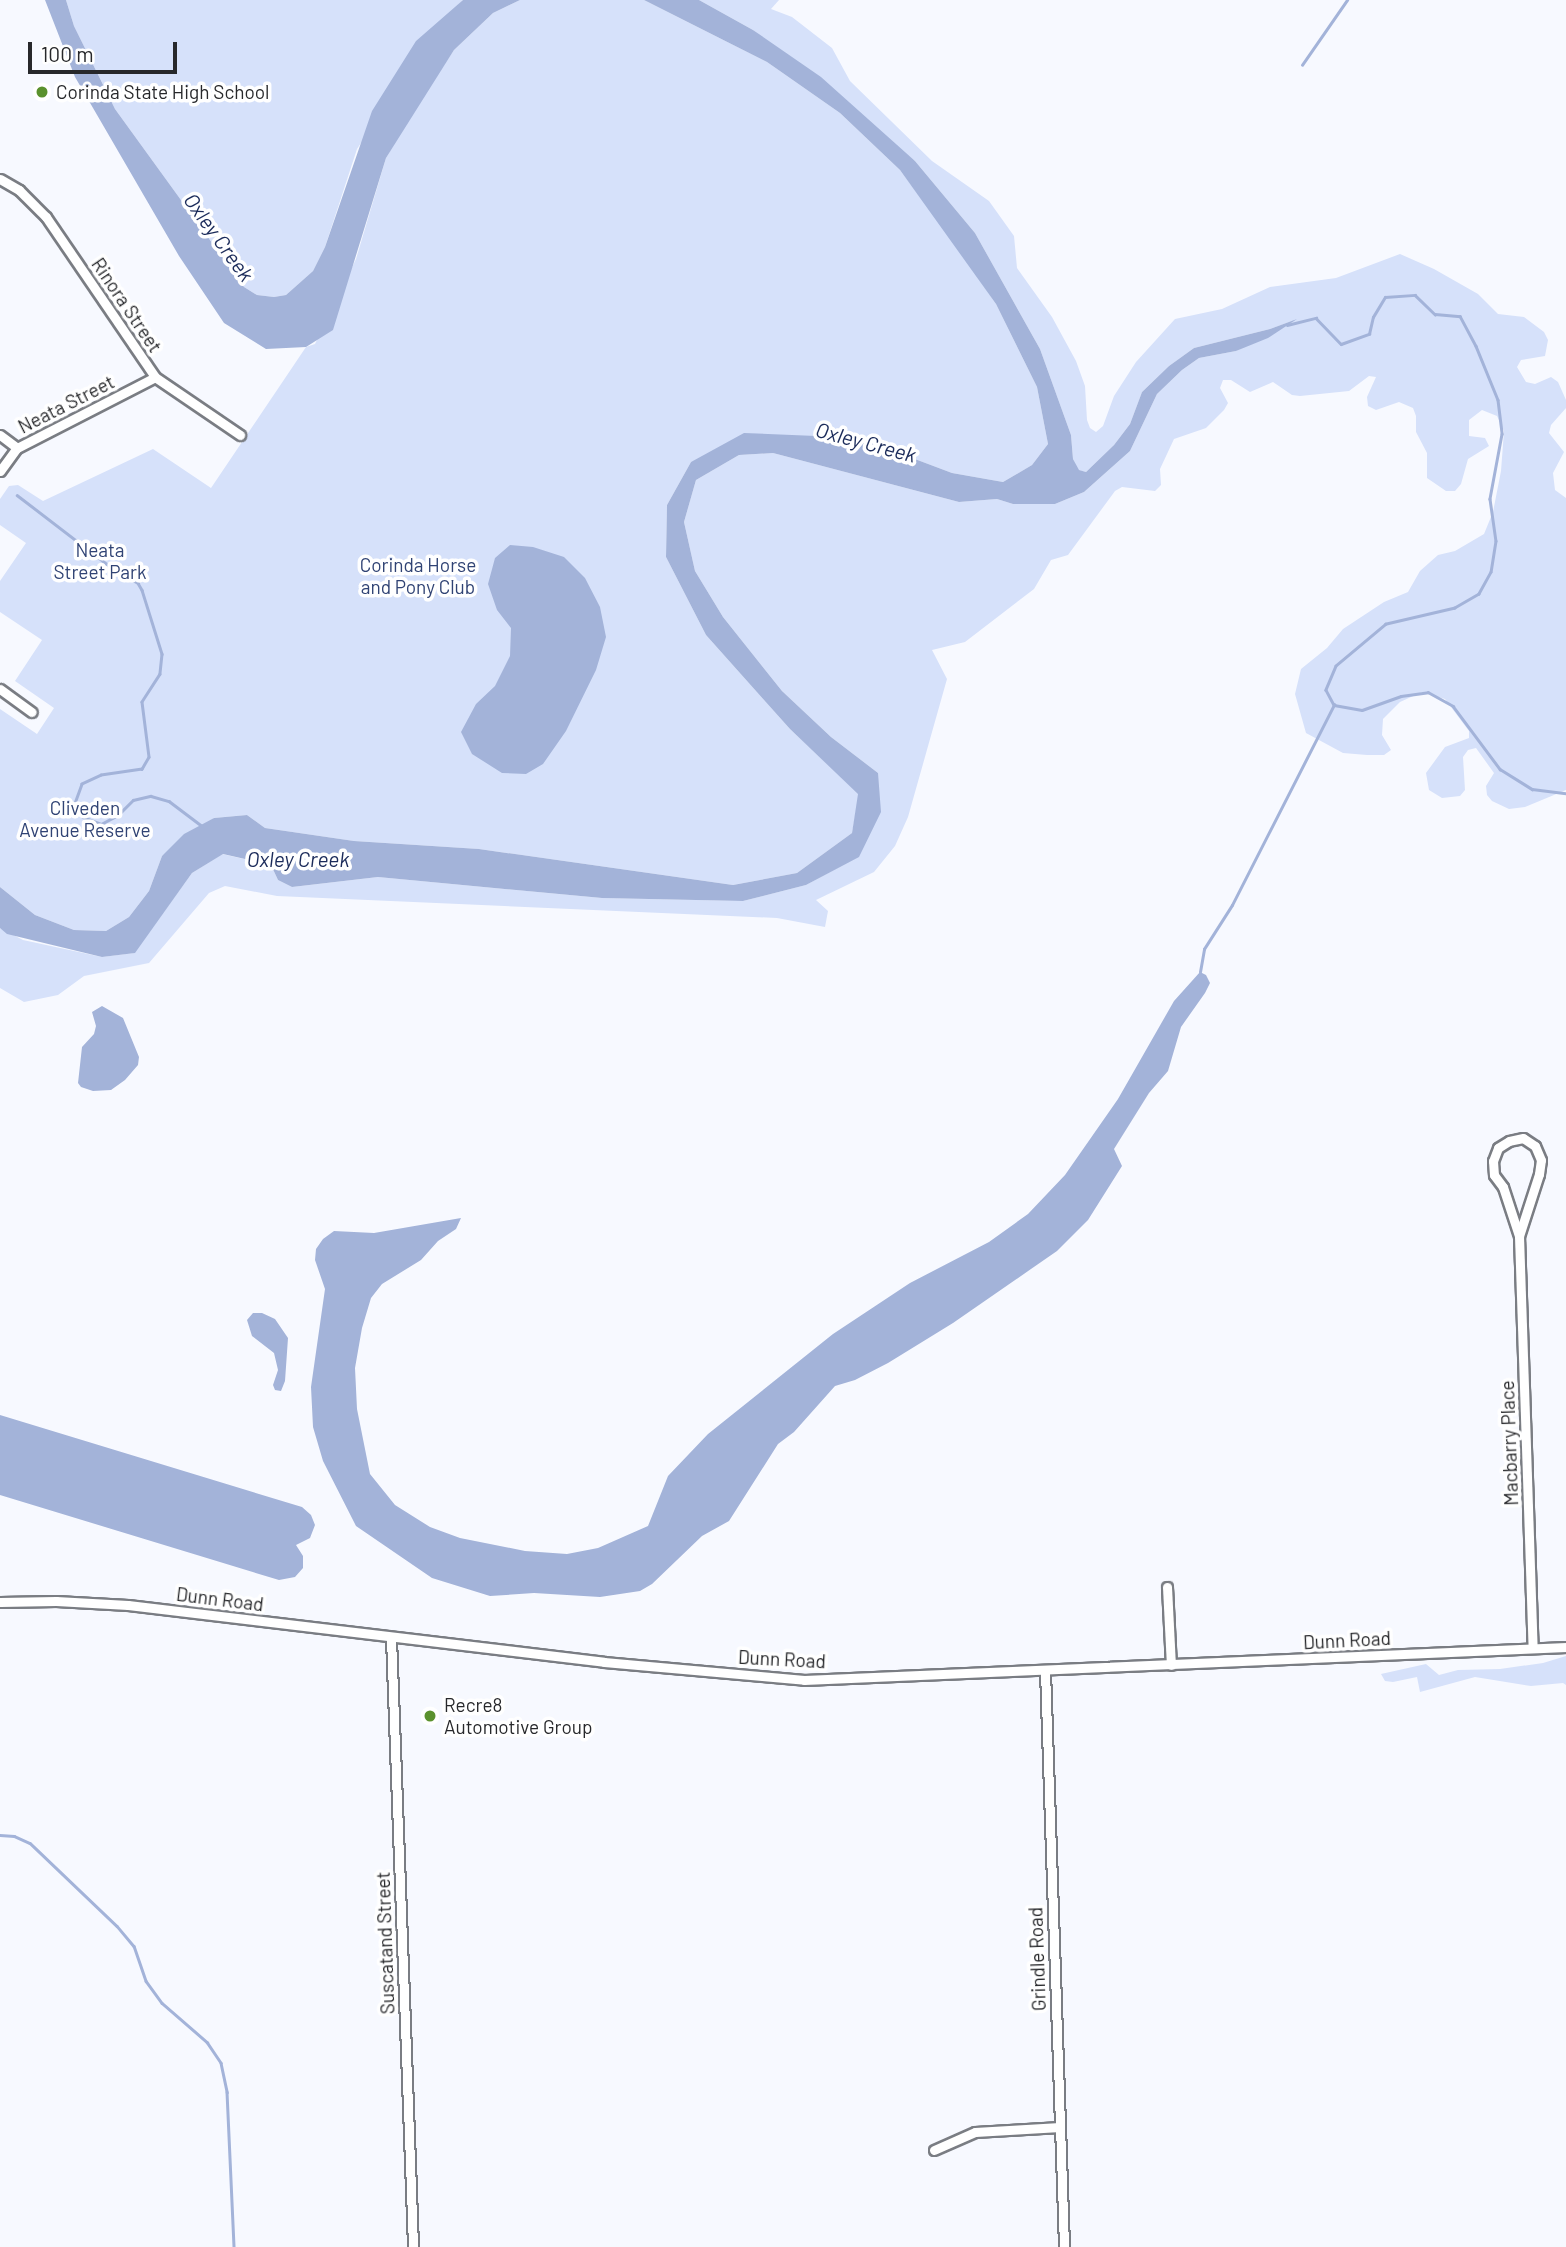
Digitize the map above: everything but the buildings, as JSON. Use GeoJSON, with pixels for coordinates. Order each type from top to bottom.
{"type":"FeatureCollection","features":[{"type":"Feature","properties":{"kind":"street","name":"Rinora Street"},"geometry":{"type":"LineString","coordinates":[[0,179],[19,190],[46,217],[155,377],[240,435]]}},
{"type":"Feature","properties":{"kind":"street","name":"Neata Street"},"geometry":{"type":"LineString","coordinates":[[0,471],[17,448],[155,377]]}},
{"type":"Feature","properties":{"kind":"street"},"geometry":{"type":"LineString","coordinates":[[0,435],[17,448]]}},
{"type":"Feature","properties":{"kind":"street"},"geometry":{"type":"LineString","coordinates":[[0,690],[32,712]]}},
{"type":"Feature","properties":{"kind":"street","name":"Macbarry Place"},"geometry":{"type":"LineString","coordinates":[[1519,1236],[1541,1160],[1535,1146],[1523,1138],[1509,1141],[1499,1148],[1493,1161],[1494,1175],[1503,1186],[1519,1236],[1533,1648]]}},
{"type":"Feature","properties":{"kind":"street"},"geometry":{"type":"LineString","coordinates":[[1167,1587],[1171,1665]]}},
{"type":"Feature","properties":{"kind":"street","name":"Dunn Road"},"geometry":{"type":"LineString","coordinates":[[0,1602],[56,1601],[128,1605],[604,1662],[804,1680],[1566,1647]]}},
{"type":"Feature","properties":{"kind":"street","name":"Suscatand Street"},"geometry":{"type":"LineString","coordinates":[[391,1637],[413,2247]]}},
{"type":"Feature","properties":{"kind":"street","name":"Grindle Road"},"geometry":{"type":"LineString","coordinates":[[1045,1670],[1064,2247]]}},
{"type":"Feature","properties":{"kind":"street"},"geometry":{"type":"LineString","coordinates":[[934,2150],[975,2132],[1060,2127]]}},
{"type":"Feature","properties":{"kind":"green space"},"geometry":{"type":"Polygon","coordinates":[[[66,0],[463,0],[444,18],[357,149],[325,247],[313,271],[286,295],[274,297],[257,295],[244,287],[115,109],[74,26],[66,0]]]}},
{"type":"Feature","properties":{"kind":"green space"},"geometry":{"type":"Polygon","coordinates":[[[520,0],[644,0],[767,62],[840,113],[900,170],[952,240],[996,304],[1037,387],[1048,444],[1032,465],[1003,482],[952,473],[875,444],[816,436],[691,462],[667,505],[666,557],[706,635],[790,729],[859,794],[852,833],[797,873],[733,885],[479,849],[354,841],[265,828],[247,815],[214,818],[162,856],[149,891],[129,917],[106,931],[74,930],[35,915],[0,887],[0,709],[37,734],[54,708],[15,681],[42,640],[0,612],[0,581],[26,543],[0,525],[0,499],[9,486],[18,485],[43,501],[153,449],[211,488],[306,347],[315,344],[356,259],[386,158],[416,107],[454,50],[493,13],[520,0]]]}},
{"type":"Feature","properties":{"kind":"green space"},"geometry":{"type":"Polygon","coordinates":[[[699,0],[779,0],[771,9],[792,17],[832,48],[850,81],[932,161],[989,201],[1014,236],[1017,268],[1052,317],[1076,361],[1085,386],[1087,420],[1090,428],[1096,432],[1103,426],[1114,396],[1136,362],[1175,319],[1222,309],[1270,287],[1336,278],[1400,254],[1434,269],[1478,294],[1498,314],[1524,317],[1544,332],[1548,340],[1545,356],[1521,360],[1517,367],[1526,382],[1535,384],[1551,377],[1558,382],[1566,400],[1566,408],[1551,425],[1549,433],[1564,452],[1553,473],[1555,490],[1566,498],[1566,790],[1525,807],[1509,809],[1492,801],[1487,795],[1486,786],[1494,773],[1476,748],[1468,750],[1463,757],[1465,790],[1460,796],[1442,798],[1429,790],[1426,773],[1445,747],[1469,738],[1469,731],[1445,699],[1422,692],[1400,702],[1383,719],[1382,735],[1391,750],[1384,755],[1367,755],[1343,753],[1306,733],[1295,694],[1301,669],[1327,648],[1343,629],[1384,602],[1408,592],[1420,571],[1438,555],[1455,551],[1484,534],[1493,512],[1501,471],[1504,431],[1497,416],[1482,410],[1469,420],[1469,436],[1485,438],[1489,446],[1468,459],[1461,484],[1455,491],[1446,491],[1427,478],[1427,453],[1416,432],[1413,408],[1399,402],[1376,410],[1368,406],[1367,397],[1376,377],[1369,376],[1349,391],[1300,396],[1292,395],[1273,382],[1250,392],[1231,380],[1223,380],[1220,388],[1228,403],[1224,410],[1206,428],[1174,439],[1160,469],[1161,485],[1155,491],[1122,487],[1115,491],[1068,555],[1051,560],[1034,589],[965,642],[932,650],[947,679],[908,817],[895,846],[874,872],[816,900],[828,911],[825,927],[777,918],[277,896],[225,886],[209,893],[149,963],[84,976],[58,995],[24,1002],[0,988],[0,928],[23,940],[102,957],[134,953],[192,873],[222,854],[271,865],[278,880],[292,887],[378,877],[602,898],[743,901],[806,885],[859,856],[878,773],[831,737],[782,691],[723,617],[695,571],[684,522],[696,480],[739,455],[773,453],[959,502],[997,499],[1013,504],[1055,504],[1084,492],[1130,451],[1157,394],[1182,370],[1199,358],[1236,351],[1292,321],[1194,348],[1169,366],[1142,392],[1130,424],[1114,445],[1086,472],[1078,470],[1073,459],[1071,435],[1040,349],[975,233],[915,161],[753,30],[699,0]]]}},
{"type":"Feature","properties":{"kind":"green space"},"geometry":{"type":"Polygon","coordinates":[[[1566,1656],[1566,1685],[1531,1686],[1475,1677],[1420,1692],[1417,1677],[1393,1682],[1385,1681],[1381,1674],[1426,1664],[1439,1675],[1458,1670],[1500,1669],[1543,1663],[1566,1656]]]}},
{"type":"Feature","properties":{"kind":"water","name":"Oxley Creek"},"geometry":{"type":"Polygon","coordinates":[[[45,0],[66,0],[74,26],[115,109],[244,287],[257,295],[274,297],[286,295],[313,271],[325,247],[372,111],[416,41],[463,0],[520,0],[493,13],[454,50],[386,158],[333,330],[306,347],[266,349],[224,323],[179,256],[75,77],[45,0]]]}},
{"type":"Feature","properties":{"kind":"water","name":"Oxley Creek"},"geometry":{"type":"Polygon","coordinates":[[[644,0],[699,0],[753,30],[821,77],[915,161],[975,233],[1040,349],[1071,435],[1073,459],[1079,470],[1086,472],[1114,445],[1130,424],[1142,392],[1169,366],[1194,348],[1270,329],[1297,319],[1268,338],[1236,351],[1199,358],[1182,370],[1157,394],[1130,451],[1084,492],[1055,504],[1013,504],[997,499],[959,502],[773,453],[739,455],[696,480],[684,522],[695,571],[723,617],[782,691],[831,737],[878,773],[881,812],[859,857],[806,885],[743,901],[602,898],[378,877],[292,887],[278,880],[271,865],[223,854],[192,873],[135,953],[102,957],[7,934],[0,928],[0,887],[35,915],[74,930],[106,931],[129,917],[149,891],[162,856],[184,834],[214,818],[247,815],[265,828],[354,841],[479,849],[733,885],[797,873],[852,833],[858,794],[790,729],[706,635],[666,557],[667,505],[691,462],[744,433],[816,436],[875,444],[952,473],[1003,482],[1032,465],[1048,444],[1037,387],[996,304],[900,170],[840,113],[767,62],[644,0]]]}},
{"type":"Feature","properties":{"kind":"water"},"geometry":{"type":"Polygon","coordinates":[[[510,545],[533,547],[564,557],[585,578],[600,607],[606,637],[596,670],[566,731],[543,764],[526,774],[502,773],[472,754],[461,732],[476,704],[495,686],[510,656],[511,628],[497,610],[488,584],[495,558],[510,545]]]}},
{"type":"Feature","properties":{"kind":"water"},"geometry":{"type":"Polygon","coordinates":[[[1200,972],[1206,975],[1210,983],[1181,1027],[1168,1071],[1149,1093],[1114,1149],[1122,1166],[1088,1220],[1057,1251],[953,1323],[888,1363],[855,1380],[835,1386],[794,1432],[778,1444],[729,1521],[702,1536],[652,1584],[640,1591],[600,1597],[534,1593],[490,1596],[432,1578],[356,1526],[323,1461],[313,1427],[311,1387],[325,1289],[315,1260],[316,1249],[323,1239],[334,1231],[374,1233],[461,1218],[456,1229],[438,1241],[421,1260],[382,1284],[371,1298],[362,1328],[355,1368],[357,1409],[370,1474],[395,1505],[430,1527],[460,1538],[525,1551],[567,1554],[598,1548],[648,1526],[668,1476],[708,1434],[833,1334],[910,1283],[989,1242],[1028,1214],[1065,1175],[1118,1099],[1174,1001],[1200,972]]]}},
{"type":"Feature","properties":{"kind":"water"},"geometry":{"type":"Polygon","coordinates":[[[102,1006],[123,1018],[139,1057],[138,1065],[125,1080],[111,1090],[93,1091],[81,1087],[78,1083],[82,1047],[94,1034],[96,1026],[92,1012],[102,1006]]]}},
{"type":"Feature","properties":{"kind":"water"},"geometry":{"type":"Polygon","coordinates":[[[253,1313],[262,1313],[275,1319],[288,1338],[285,1381],[281,1391],[275,1390],[273,1385],[278,1370],[274,1353],[252,1336],[247,1320],[253,1313]]]}},
{"type":"Feature","properties":{"kind":"water"},"geometry":{"type":"Polygon","coordinates":[[[0,1415],[302,1507],[311,1515],[315,1525],[310,1538],[296,1545],[303,1556],[303,1568],[295,1577],[279,1580],[0,1495],[0,1415]]]}},
{"type":"Feature","properties":{"kind":"waterway"},"geometry":{"type":"LineString","coordinates":[[1302,65],[1347,0]]}},
{"type":"Feature","properties":{"kind":"waterway"},"geometry":{"type":"LineString","coordinates":[[1287,325],[1316,318],[1341,344],[1369,334],[1373,317],[1385,297],[1415,295],[1435,314],[1460,316],[1476,346],[1498,400],[1502,434],[1490,499],[1496,541],[1491,572],[1479,594],[1455,608],[1386,624],[1336,666],[1326,690],[1334,705],[1362,710],[1401,696],[1428,692],[1453,706],[1500,769],[1532,789],[1566,793]]}},
{"type":"Feature","properties":{"kind":"waterway"},"geometry":{"type":"LineString","coordinates":[[17,495],[116,571]]}},
{"type":"Feature","properties":{"kind":"waterway"},"geometry":{"type":"LineString","coordinates":[[125,576],[138,583],[142,590],[162,654],[160,674],[142,702],[149,757],[142,769],[101,775],[82,784],[75,803],[83,817],[101,824],[118,815],[133,800],[151,796],[169,801],[202,826]]}},
{"type":"Feature","properties":{"kind":"waterway"},"geometry":{"type":"LineString","coordinates":[[1200,972],[1204,949],[1232,905],[1334,705]]}},
{"type":"Feature","properties":{"kind":"waterway"},"geometry":{"type":"LineString","coordinates":[[0,1835],[14,1836],[30,1843],[117,1926],[134,1946],[146,1981],[162,2003],[207,2042],[221,2063],[227,2092],[234,2247]]}},
{"type":"Feature","properties":{"kind":"place","name":"Corinda State High School"},"geometry":{"type":"Point","coordinates":[42,92]}},
{"type":"Feature","properties":{"kind":"place","name":"Recre8 Automotive Group"},"geometry":{"type":"Point","coordinates":[430,1716]}},
{"type":"Feature","properties":{"kind":"park label","name":"Neata Street Park"},"geometry":{"type":"Point","coordinates":[100,561]}},
{"type":"Feature","properties":{"kind":"park label","name":"Corinda Horse and Pony Club"},"geometry":{"type":"Point","coordinates":[418,576]}},
{"type":"Feature","properties":{"kind":"park label","name":"Cliveden Avenue Reserve"},"geometry":{"type":"Point","coordinates":[85,819]}}]}
